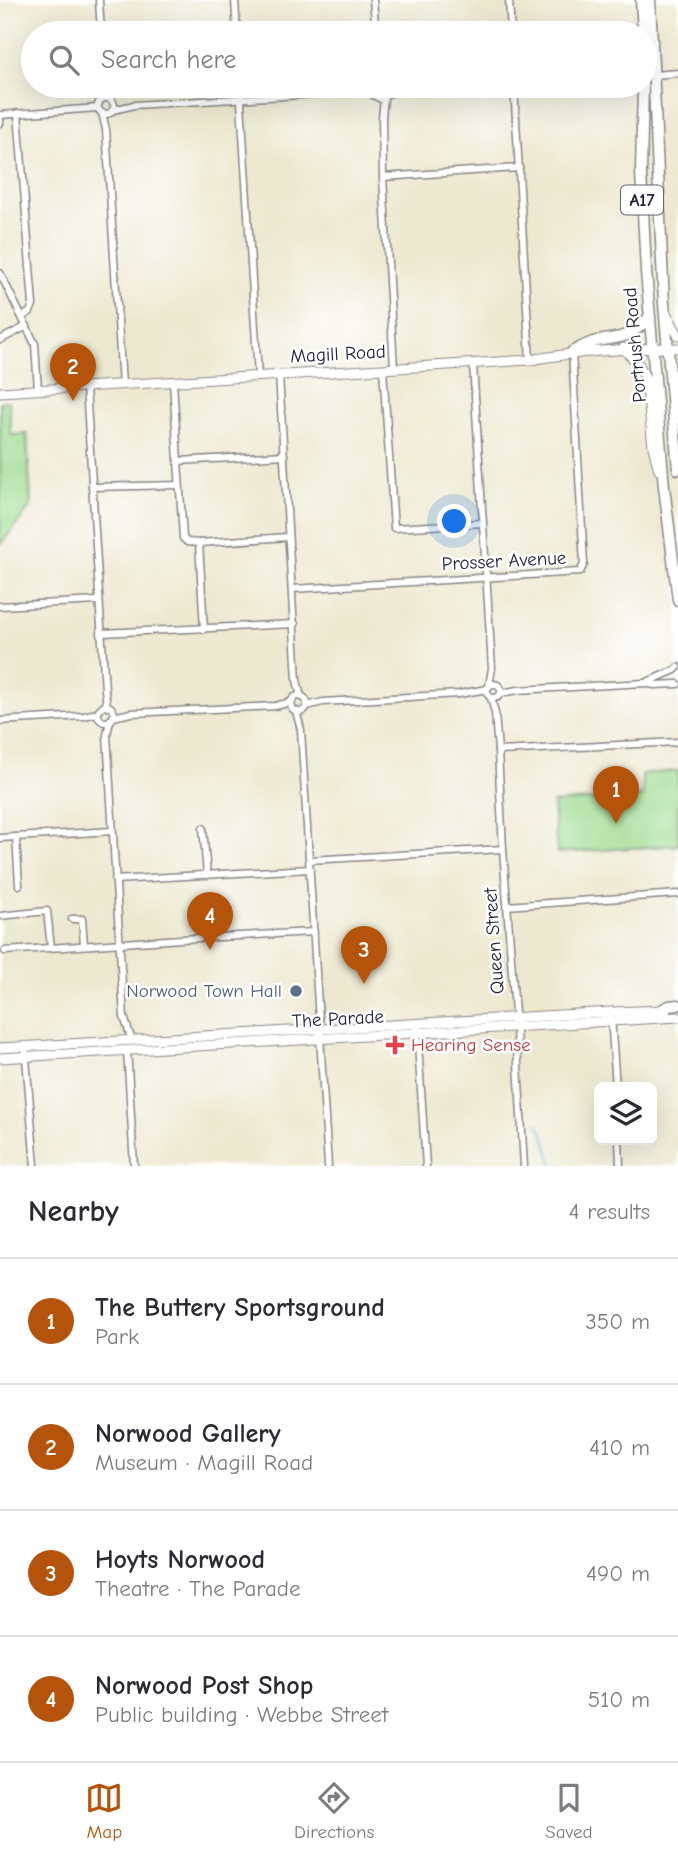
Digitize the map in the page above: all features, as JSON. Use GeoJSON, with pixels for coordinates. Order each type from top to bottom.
{"type":"FeatureCollection","features":[{"type":"Feature","properties":{"kind":"highway"},"geometry":{"type":"LineString","coordinates":[[641,0],[642,21]]}},
{"type":"Feature","properties":{"kind":"highway","name":"Portrush Road"},"geometry":{"type":"LineString","coordinates":[[650,0],[651,21]]}},
{"type":"Feature","properties":{"kind":"highway","name":"Portrush Road"},"geometry":{"type":"LineString","coordinates":[[641,98],[642,202],[652,348],[664,487],[678,600]]}},
{"type":"Feature","properties":{"kind":"highway"},"geometry":{"type":"LineString","coordinates":[[642,128],[647,98]]}},
{"type":"Feature","properties":{"kind":"highway","name":"Portrush Road"},"geometry":{"type":"LineString","coordinates":[[655,98],[664,308],[673,348],[671,381],[678,469]]}},
{"type":"Feature","properties":{"kind":"highway"},"geometry":{"type":"LineString","coordinates":[[572,352],[594,341],[620,338],[637,331],[650,316]]}},
{"type":"Feature","properties":{"kind":"highway"},"geometry":{"type":"LineString","coordinates":[[671,381],[678,366]]}},
{"type":"Feature","properties":{"kind":"highway"},"geometry":{"type":"LineString","coordinates":[[661,1010],[669,1006],[678,1008]]}},
{"type":"Feature","properties":{"kind":"main road"},"geometry":{"type":"LineString","coordinates":[[664,308],[678,335]]}},
{"type":"Feature","properties":{"kind":"main road"},"geometry":{"type":"LineString","coordinates":[[623,348],[639,365],[646,379],[653,447],[664,487]]}},
{"type":"Feature","properties":{"kind":"main road","name":"Magill Road"},"geometry":{"type":"LineString","coordinates":[[0,392],[530,360],[572,352],[623,348],[673,348]]}},
{"type":"Feature","properties":{"kind":"main road","name":"The Parade"},"geometry":{"type":"LineString","coordinates":[[636,1015],[661,1010]]}},
{"type":"Feature","properties":{"kind":"main road","name":"The Parade"},"geometry":{"type":"LineString","coordinates":[[0,1048],[26,1051],[611,1016],[678,1017]]}},
{"type":"Feature","properties":{"kind":"main road","name":"The Parade"},"geometry":{"type":"LineString","coordinates":[[0,1058],[26,1051]]}},
{"type":"Feature","properties":{"kind":"street"},"geometry":{"type":"LineString","coordinates":[[99,0],[100,21]]}},
{"type":"Feature","properties":{"kind":"street"},"geometry":{"type":"LineString","coordinates":[[235,0],[236,21]]}},
{"type":"Feature","properties":{"kind":"street"},"geometry":{"type":"LineString","coordinates":[[373,0],[375,21]]}},
{"type":"Feature","properties":{"kind":"street"},"geometry":{"type":"LineString","coordinates":[[509,0],[510,21]]}},
{"type":"Feature","properties":{"kind":"street"},"geometry":{"type":"LineString","coordinates":[[657,75],[678,73]]}},
{"type":"Feature","properties":{"kind":"street"},"geometry":{"type":"LineString","coordinates":[[105,98],[122,385]]}},
{"type":"Feature","properties":{"kind":"street"},"geometry":{"type":"LineString","coordinates":[[0,119],[18,113],[241,98],[258,376]]}},
{"type":"Feature","properties":{"kind":"street"},"geometry":{"type":"LineString","coordinates":[[381,98],[394,528],[483,523]]}},
{"type":"Feature","properties":{"kind":"street"},"geometry":{"type":"LineString","coordinates":[[515,98],[530,360]]}},
{"type":"Feature","properties":{"kind":"street"},"geometry":{"type":"LineString","coordinates":[[18,113],[33,305],[30,312],[22,317]]}},
{"type":"Feature","properties":{"kind":"street"},"geometry":{"type":"LineString","coordinates":[[383,177],[519,168]]}},
{"type":"Feature","properties":{"kind":"street"},"geometry":{"type":"LineString","coordinates":[[0,272],[36,344],[38,390]]}},
{"type":"Feature","properties":{"kind":"street"},"geometry":{"type":"LineString","coordinates":[[0,340],[27,326]]}},
{"type":"Feature","properties":{"kind":"street","name":"Prosser Avenue"},"geometry":{"type":"LineString","coordinates":[[292,589],[578,573],[583,567],[572,352]]}},
{"type":"Feature","properties":{"kind":"street","name":"Queen Street"},"geometry":{"type":"LineString","coordinates":[[473,364],[524,1166]]}},
{"type":"Feature","properties":{"kind":"street"},"geometry":{"type":"LineString","coordinates":[[279,375],[328,1166]]}},
{"type":"Feature","properties":{"kind":"street"},"geometry":{"type":"LineString","coordinates":[[173,382],[183,538],[187,542],[199,543],[288,537]]}},
{"type":"Feature","properties":{"kind":"street"},"geometry":{"type":"LineString","coordinates":[[86,387],[134,1166]]}},
{"type":"Feature","properties":{"kind":"street"},"geometry":{"type":"LineString","coordinates":[[178,461],[284,455]]}},
{"type":"Feature","properties":{"kind":"street"},"geometry":{"type":"LineString","coordinates":[[92,487],[179,485]]}},
{"type":"Feature","properties":{"kind":"street"},"geometry":{"type":"LineString","coordinates":[[199,543],[204,629]]}},
{"type":"Feature","properties":{"kind":"street"},"geometry":{"type":"LineString","coordinates":[[0,606],[98,601]]}},
{"type":"Feature","properties":{"kind":"street"},"geometry":{"type":"LineString","coordinates":[[101,633],[295,624]]}},
{"type":"Feature","properties":{"kind":"street"},"geometry":{"type":"LineString","coordinates":[[645,683],[678,667]]}},
{"type":"Feature","properties":{"kind":"street"},"geometry":{"type":"LineString","coordinates":[[0,721],[275,706],[299,704],[312,699],[323,702],[645,683],[678,684]]}},
{"type":"Feature","properties":{"kind":"street"},"geometry":{"type":"LineString","coordinates":[[498,751],[678,742]]}},
{"type":"Feature","properties":{"kind":"street"},"geometry":{"type":"LineString","coordinates":[[204,828],[207,875]]}},
{"type":"Feature","properties":{"kind":"street"},"geometry":{"type":"LineString","coordinates":[[0,838],[112,831]]}},
{"type":"Feature","properties":{"kind":"street"},"geometry":{"type":"LineString","coordinates":[[16,837],[19,884]]}},
{"type":"Feature","properties":{"kind":"street"},"geometry":{"type":"LineString","coordinates":[[309,860],[503,849]]}},
{"type":"Feature","properties":{"kind":"street"},"geometry":{"type":"LineString","coordinates":[[115,880],[310,869]]}},
{"type":"Feature","properties":{"kind":"street"},"geometry":{"type":"LineString","coordinates":[[506,906],[678,894]]}},
{"type":"Feature","properties":{"kind":"street"},"geometry":{"type":"LineString","coordinates":[[0,916],[47,911],[51,948]]}},
{"type":"Feature","properties":{"kind":"street"},"geometry":{"type":"LineString","coordinates":[[72,919],[82,919],[84,945]]}},
{"type":"Feature","properties":{"kind":"street"},"geometry":{"type":"LineString","coordinates":[[5,951],[314,932]]}},
{"type":"Feature","properties":{"kind":"street"},"geometry":{"type":"LineString","coordinates":[[611,1016],[615,1082]]}},
{"type":"Feature","properties":{"kind":"street"},"geometry":{"type":"LineString","coordinates":[[417,1028],[426,1166]]}},
{"type":"Feature","properties":{"kind":"street"},"geometry":{"type":"LineString","coordinates":[[26,1051],[35,1166]]}},
{"type":"Feature","properties":{"kind":"street"},"geometry":{"type":"LineString","coordinates":[[619,1145],[620,1166]]}},
{"type":"Feature","properties":{"kind":"green space"},"geometry":{"type":"Polygon","coordinates":[[[9,401],[11,435],[27,434],[31,506],[0,545],[0,402],[9,401]]]}},
{"type":"Feature","properties":{"kind":"green space"},"geometry":{"type":"Polygon","coordinates":[[[678,771],[678,845],[557,853],[553,803],[643,796],[642,774],[678,771]]]}},
{"type":"Feature","properties":{"kind":"waterway"},"geometry":{"type":"LineString","coordinates":[[538,1124],[554,1166]]}},
{"type":"Feature","properties":{"kind":"place","name":"Norwood Gallery"},"geometry":{"type":"Point","coordinates":[73,401]}},
{"type":"Feature","properties":{"kind":"place","name":"The Buttery Sportsground"},"geometry":{"type":"Point","coordinates":[616,824]}},
{"type":"Feature","properties":{"kind":"place","name":"Norwood Post Shop"},"geometry":{"type":"Point","coordinates":[210,950]}},
{"type":"Feature","properties":{"kind":"place","name":"Hoyts Norwood"},"geometry":{"type":"Point","coordinates":[364,984]}},
{"type":"Feature","properties":{"kind":"place","name":"Norwood Town Hall"},"geometry":{"type":"Point","coordinates":[296,991]}},
{"type":"Feature","properties":{"kind":"place","name":"Hearing Sense"},"geometry":{"type":"Point","coordinates":[395,1045]}}]}
